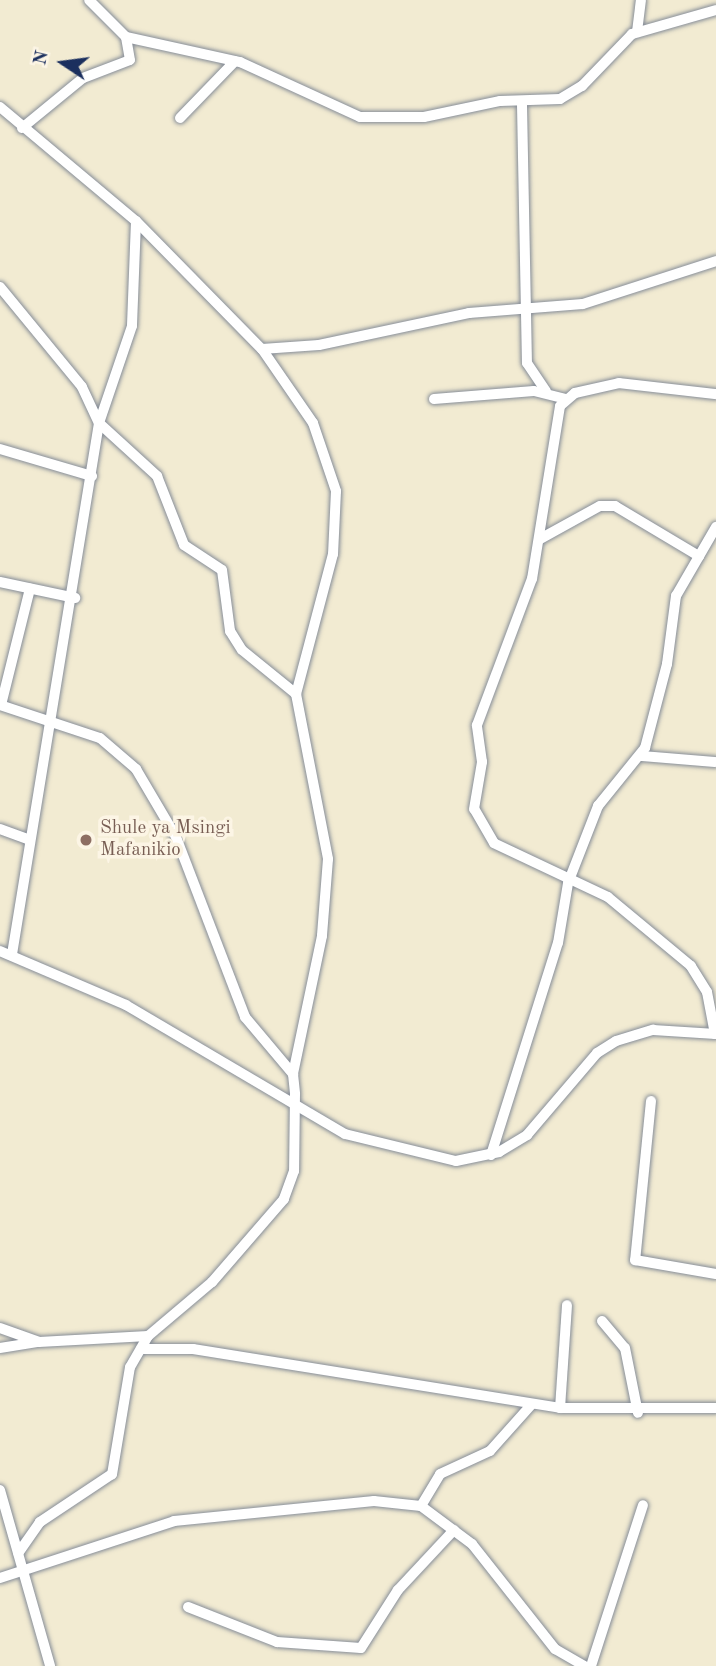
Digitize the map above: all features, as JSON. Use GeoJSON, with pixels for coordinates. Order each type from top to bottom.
{"type":"FeatureCollection","features":[{"type":"Feature","properties":{"kind":"street"},"geometry":{"type":"LineString","coordinates":[[89,0],[126,37],[235,61],[360,117],[424,117],[500,101],[522,105],[571,94],[637,32],[716,10]]}},
{"type":"Feature","properties":{"kind":"street"},"geometry":{"type":"LineString","coordinates":[[637,32],[641,0]]}},
{"type":"Feature","properties":{"kind":"street"},"geometry":{"type":"LineString","coordinates":[[20,126],[83,78],[126,67],[126,37]]}},
{"type":"Feature","properties":{"kind":"street"},"geometry":{"type":"LineString","coordinates":[[180,118],[235,61]]}},
{"type":"Feature","properties":{"kind":"street"},"geometry":{"type":"LineString","coordinates":[[522,105],[529,210],[524,274],[531,309],[527,363],[546,391]]}},
{"type":"Feature","properties":{"kind":"street"},"geometry":{"type":"LineString","coordinates":[[0,107],[136,221],[262,349],[313,423],[336,491],[334,554],[296,694],[328,859],[322,936],[293,1074],[294,1171],[284,1199],[212,1282],[148,1336],[124,1392],[117,1466],[40,1522],[18,1553]]}},
{"type":"Feature","properties":{"kind":"street"},"geometry":{"type":"LineString","coordinates":[[0,120],[20,126]]}},
{"type":"Feature","properties":{"kind":"street"},"geometry":{"type":"LineString","coordinates":[[12,954],[51,718],[75,598],[99,423],[132,326],[136,221]]}},
{"type":"Feature","properties":{"kind":"street"},"geometry":{"type":"LineString","coordinates":[[262,349],[598,301],[716,261]]}},
{"type":"Feature","properties":{"kind":"street"},"geometry":{"type":"LineString","coordinates":[[0,287],[82,387],[99,423],[157,476],[184,545],[222,570],[230,631],[242,650],[296,694]]}},
{"type":"Feature","properties":{"kind":"street"},"geometry":{"type":"LineString","coordinates":[[434,399],[546,391],[566,399],[627,383],[716,394]]}},
{"type":"Feature","properties":{"kind":"street"},"geometry":{"type":"LineString","coordinates":[[0,951],[126,1005],[295,1106],[383,1146],[456,1161],[491,1155],[544,1121],[579,1071],[616,1041],[653,1030],[715,1034],[707,992],[691,966],[608,897],[568,883],[494,843],[474,809],[482,762],[480,716],[521,616],[540,539],[566,399]]}},
{"type":"Feature","properties":{"kind":"street"},"geometry":{"type":"LineString","coordinates":[[0,449],[92,476]]}},
{"type":"Feature","properties":{"kind":"street"},"geometry":{"type":"LineString","coordinates":[[540,539],[600,506],[615,506],[699,556]]}},
{"type":"Feature","properties":{"kind":"street"},"geometry":{"type":"LineString","coordinates":[[491,1155],[558,943],[568,883],[598,806],[641,756],[667,664],[676,596],[716,527]]}},
{"type":"Feature","properties":{"kind":"street"},"geometry":{"type":"LineString","coordinates":[[0,582],[75,598]]}},
{"type":"Feature","properties":{"kind":"street"},"geometry":{"type":"LineString","coordinates":[[30,589],[1,705],[51,718],[100,738],[136,769],[176,836],[245,1017],[293,1074]]}},
{"type":"Feature","properties":{"kind":"street"},"geometry":{"type":"LineString","coordinates":[[641,756],[716,762]]}},
{"type":"Feature","properties":{"kind":"street"},"geometry":{"type":"LineString","coordinates":[[0,829],[30,840]]}},
{"type":"Feature","properties":{"kind":"street"},"geometry":{"type":"LineString","coordinates":[[651,1101],[635,1260],[716,1274]]}},
{"type":"Feature","properties":{"kind":"street"},"geometry":{"type":"LineString","coordinates":[[560,1408],[567,1305]]}},
{"type":"Feature","properties":{"kind":"street"},"geometry":{"type":"LineString","coordinates":[[602,1321],[625,1348],[638,1412]]}},
{"type":"Feature","properties":{"kind":"street"},"geometry":{"type":"LineString","coordinates":[[0,1328],[39,1342]]}},
{"type":"Feature","properties":{"kind":"street"},"geometry":{"type":"LineString","coordinates":[[0,1348],[39,1342],[148,1336]]}},
{"type":"Feature","properties":{"kind":"street"},"geometry":{"type":"LineString","coordinates":[[141,1349],[193,1349],[560,1408],[638,1412],[716,1408]]}},
{"type":"Feature","properties":{"kind":"street"},"geometry":{"type":"LineString","coordinates":[[421,1506],[440,1474],[453,1463],[490,1451],[532,1404]]}},
{"type":"Feature","properties":{"kind":"street"},"geometry":{"type":"LineString","coordinates":[[0,1490],[50,1666]]}},
{"type":"Feature","properties":{"kind":"street"},"geometry":{"type":"LineString","coordinates":[[0,1578],[174,1521],[374,1502],[421,1506],[454,1530],[498,1569],[555,1649],[584,1666]]}},
{"type":"Feature","properties":{"kind":"street"},"geometry":{"type":"LineString","coordinates":[[591,1666],[643,1505]]}},
{"type":"Feature","properties":{"kind":"street"},"geometry":{"type":"LineString","coordinates":[[188,1608],[277,1642],[361,1648],[398,1590],[454,1530]]}},
{"type":"Feature","properties":{"kind":"place","name":"Shule ya Msingi Mafanikio"},"geometry":{"type":"Point","coordinates":[86,840]}}]}
